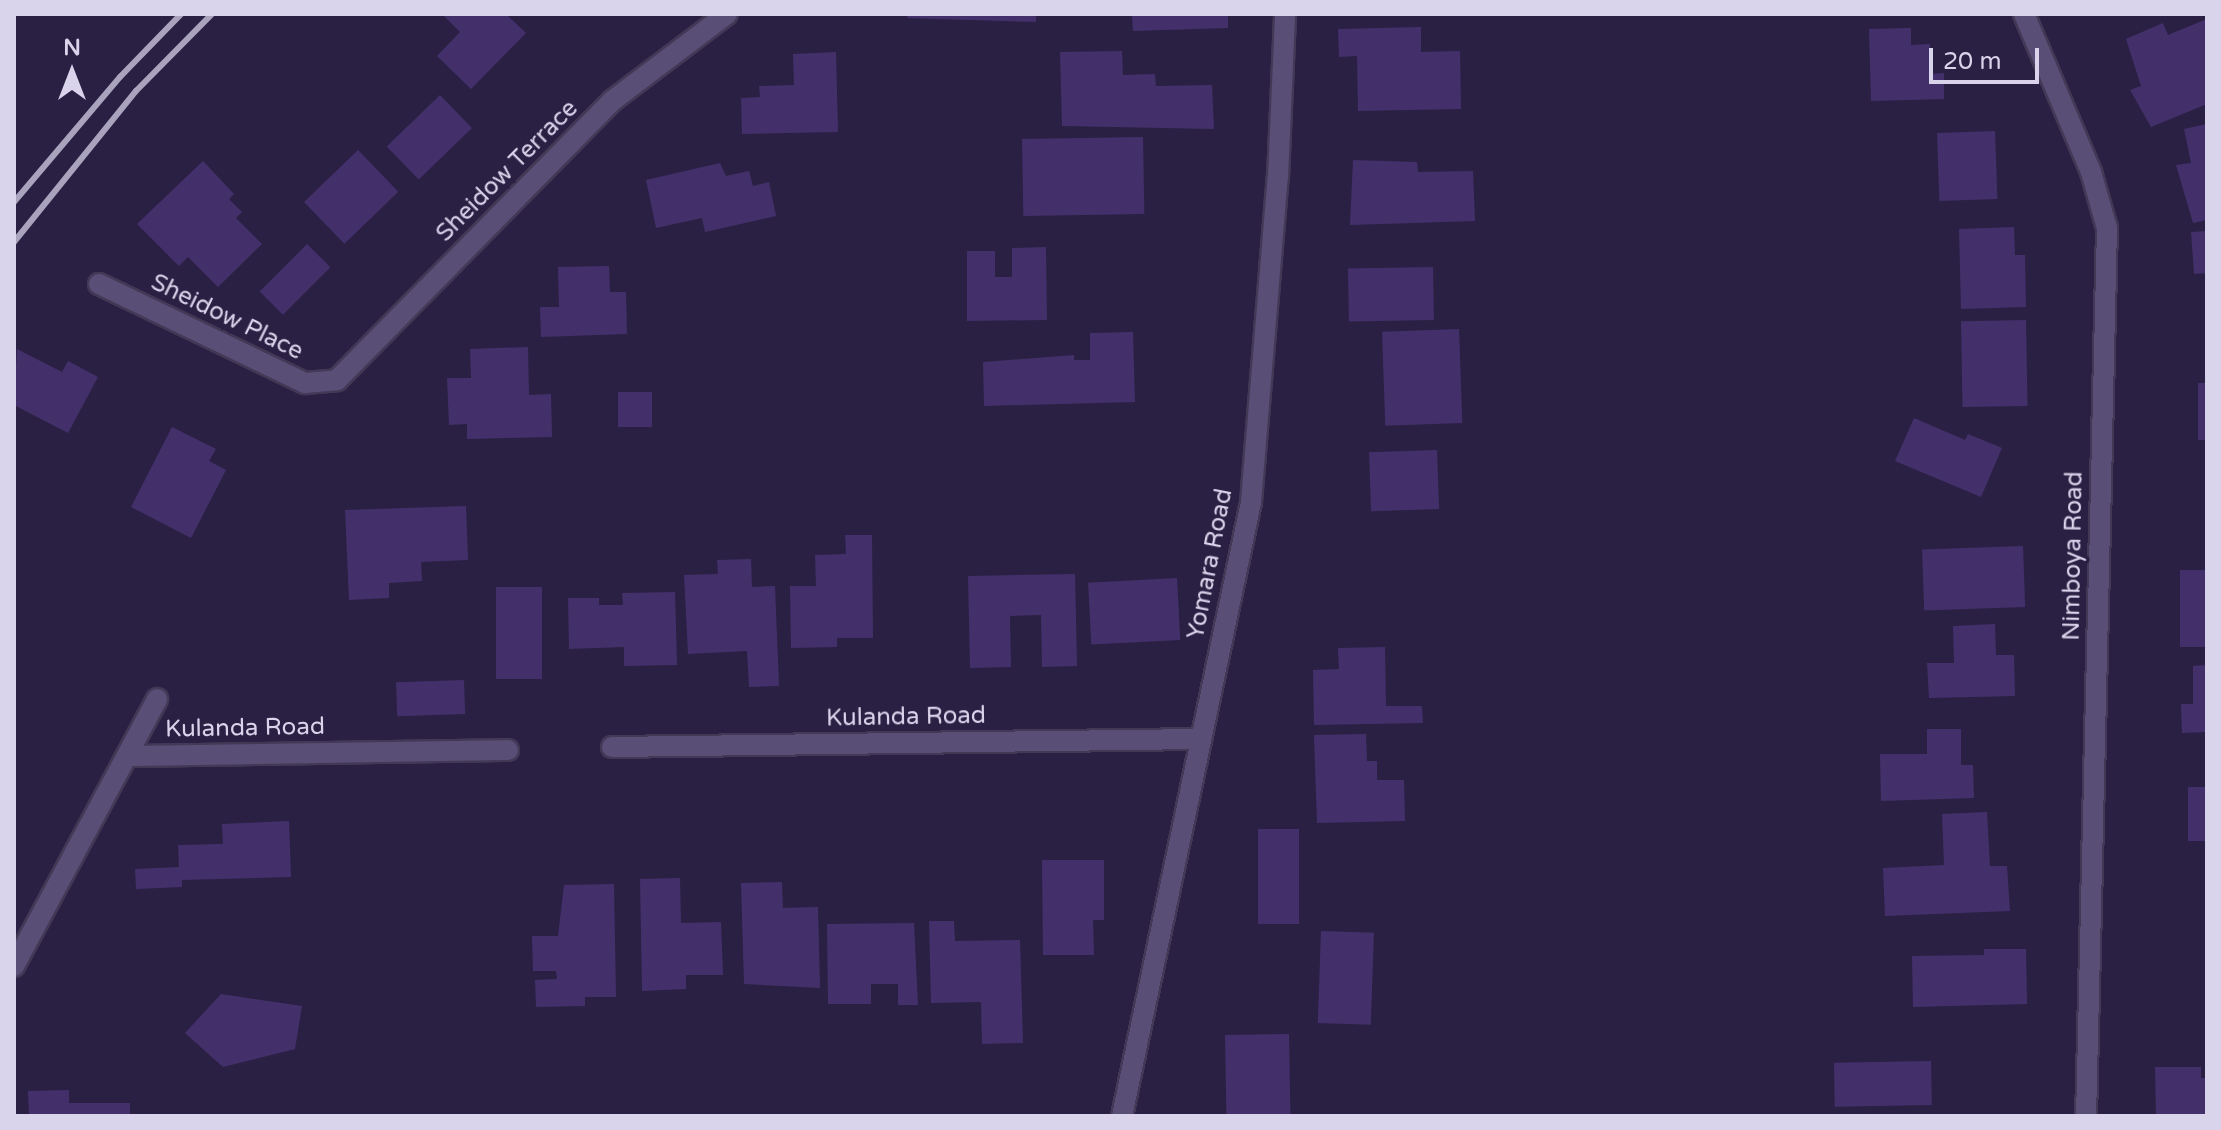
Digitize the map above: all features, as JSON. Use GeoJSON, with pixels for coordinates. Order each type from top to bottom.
{"type":"FeatureCollection","features":[{"type":"Feature","properties":{"kind":"street","name":"Sheidow Terrace"},"geometry":{"type":"LineString","coordinates":[[337,380],[612,101],[727,14]]}},
{"type":"Feature","properties":{"kind":"street","name":"Yomara Road"},"geometry":{"type":"LineString","coordinates":[[1122,1116],[1251,502],[1278,177],[1285,14]]}},
{"type":"Feature","properties":{"kind":"street","name":"Nimboya Road"},"geometry":{"type":"LineString","coordinates":[[2024,14],[2091,172],[2107,228],[2086,1116]]}},
{"type":"Feature","properties":{"kind":"street","name":"Sheidow Place"},"geometry":{"type":"LineString","coordinates":[[99,284],[305,383],[337,380]]}},
{"type":"Feature","properties":{"kind":"street"},"geometry":{"type":"LineString","coordinates":[[14,966],[157,699]]}},
{"type":"Feature","properties":{"kind":"street","name":"Kulanda Road"},"geometry":{"type":"LineString","coordinates":[[612,747],[1200,739]]}},
{"type":"Feature","properties":{"kind":"street","name":"Kulanda Road"},"geometry":{"type":"LineString","coordinates":[[128,756],[508,750]]}},
{"type":"Feature","properties":{"kind":"building"},"geometry":{"type":"Polygon","coordinates":[[[442,14],[506,14],[526,33],[471,89],[437,56],[460,32],[442,14]]]}},
{"type":"Feature","properties":{"kind":"building"},"geometry":{"type":"Polygon","coordinates":[[[908,14],[1036,14],[1036,22],[907,18],[908,14]]]}},
{"type":"Feature","properties":{"kind":"building"},"geometry":{"type":"Polygon","coordinates":[[[1132,14],[1228,14],[1228,28],[1133,31],[1132,14]]]}},
{"type":"Feature","properties":{"kind":"building"},"geometry":{"type":"Polygon","coordinates":[[[2207,19],[2207,104],[2151,127],[2130,90],[2141,86],[2126,39],[2163,23],[2168,35],[2207,19]]]}},
{"type":"Feature","properties":{"kind":"building"},"geometry":{"type":"Polygon","coordinates":[[[1421,27],[1421,52],[1460,51],[1461,109],[1358,111],[1357,56],[1339,57],[1338,29],[1421,27]]]}},
{"type":"Feature","properties":{"kind":"building"},"geometry":{"type":"Polygon","coordinates":[[[1911,28],[1911,45],[1930,44],[1930,74],[1944,73],[1944,99],[1871,101],[1869,29],[1911,28]]]}},
{"type":"Feature","properties":{"kind":"building"},"geometry":{"type":"Polygon","coordinates":[[[1122,51],[1123,75],[1155,74],[1156,86],[1212,85],[1214,129],[1062,126],[1060,52],[1122,51]]]}},
{"type":"Feature","properties":{"kind":"building"},"geometry":{"type":"Polygon","coordinates":[[[836,52],[838,132],[742,134],[741,98],[760,97],[759,86],[794,85],[793,54],[836,52]]]}},
{"type":"Feature","properties":{"kind":"building"},"geometry":{"type":"Polygon","coordinates":[[[440,95],[472,128],[419,179],[387,146],[440,95]]]}},
{"type":"Feature","properties":{"kind":"building"},"geometry":{"type":"Polygon","coordinates":[[[2207,124],[2207,220],[2193,223],[2176,165],[2191,163],[2184,129],[2207,124]]]}},
{"type":"Feature","properties":{"kind":"building"},"geometry":{"type":"Polygon","coordinates":[[[1995,131],[1997,199],[1939,201],[1937,133],[1995,131]]]}},
{"type":"Feature","properties":{"kind":"building"},"geometry":{"type":"Polygon","coordinates":[[[1143,137],[1144,214],[1023,216],[1022,139],[1143,137]]]}},
{"type":"Feature","properties":{"kind":"building"},"geometry":{"type":"Polygon","coordinates":[[[358,150],[398,192],[344,244],[304,202],[358,150]]]}},
{"type":"Feature","properties":{"kind":"building"},"geometry":{"type":"Polygon","coordinates":[[[1353,160],[1417,162],[1418,172],[1473,171],[1475,221],[1350,225],[1353,160]]]}},
{"type":"Feature","properties":{"kind":"building"},"geometry":{"type":"Polygon","coordinates":[[[203,161],[234,194],[229,199],[242,212],[236,218],[262,244],[218,287],[188,257],[179,266],[137,224],[203,161]]]}},
{"type":"Feature","properties":{"kind":"building"},"geometry":{"type":"Polygon","coordinates":[[[720,163],[726,176],[749,171],[753,186],[769,182],[776,216],[705,232],[702,218],[656,228],[646,180],[720,163]]]}},
{"type":"Feature","properties":{"kind":"building"},"geometry":{"type":"Polygon","coordinates":[[[2014,227],[2015,255],[2025,255],[2026,307],[1961,309],[1959,229],[2014,227]]]}},
{"type":"Feature","properties":{"kind":"building"},"geometry":{"type":"Polygon","coordinates":[[[2207,231],[2207,273],[2194,274],[2191,232],[2207,231]]]}},
{"type":"Feature","properties":{"kind":"building"},"geometry":{"type":"Polygon","coordinates":[[[307,244],[330,267],[283,315],[260,291],[307,244]]]}},
{"type":"Feature","properties":{"kind":"building"},"geometry":{"type":"Polygon","coordinates":[[[1046,247],[1047,320],[967,321],[967,251],[995,251],[995,277],[1012,277],[1012,248],[1046,247]]]}},
{"type":"Feature","properties":{"kind":"building"},"geometry":{"type":"Polygon","coordinates":[[[609,266],[610,292],[626,292],[627,334],[541,337],[540,307],[559,307],[558,267],[609,266]]]}},
{"type":"Feature","properties":{"kind":"building"},"geometry":{"type":"Polygon","coordinates":[[[1433,267],[1434,320],[1349,321],[1348,268],[1433,267]]]}},
{"type":"Feature","properties":{"kind":"building"},"geometry":{"type":"Polygon","coordinates":[[[2026,320],[2028,406],[1963,407],[1961,321],[2026,320]]]}},
{"type":"Feature","properties":{"kind":"building"},"geometry":{"type":"Polygon","coordinates":[[[1459,329],[1462,423],[1385,426],[1382,332],[1459,329]]]}},
{"type":"Feature","properties":{"kind":"building"},"geometry":{"type":"Polygon","coordinates":[[[1133,332],[1135,402],[984,406],[983,362],[1074,355],[1074,360],[1090,360],[1090,333],[1133,332]]]}},
{"type":"Feature","properties":{"kind":"building"},"geometry":{"type":"Polygon","coordinates":[[[528,347],[529,395],[551,394],[552,437],[467,439],[467,424],[449,425],[447,378],[471,378],[470,349],[528,347]]]}},
{"type":"Feature","properties":{"kind":"building"},"geometry":{"type":"Polygon","coordinates":[[[17,349],[62,372],[68,361],[98,377],[68,433],[14,405],[17,349]]]}},
{"type":"Feature","properties":{"kind":"building"},"geometry":{"type":"Polygon","coordinates":[[[2198,383],[2207,383],[2207,440],[2198,440],[2198,383]]]}},
{"type":"Feature","properties":{"kind":"building"},"geometry":{"type":"Polygon","coordinates":[[[618,392],[652,392],[652,427],[618,427],[618,392]]]}},
{"type":"Feature","properties":{"kind":"building"},"geometry":{"type":"Polygon","coordinates":[[[1914,418],[1965,440],[1968,434],[2002,448],[1981,497],[1895,461],[1914,418]]]}},
{"type":"Feature","properties":{"kind":"building"},"geometry":{"type":"Polygon","coordinates":[[[172,427],[216,449],[209,461],[226,470],[191,538],[131,507],[172,427]]]}},
{"type":"Feature","properties":{"kind":"building"},"geometry":{"type":"Polygon","coordinates":[[[1437,450],[1439,509],[1371,511],[1369,452],[1437,450]]]}},
{"type":"Feature","properties":{"kind":"building"},"geometry":{"type":"Polygon","coordinates":[[[466,506],[468,560],[421,562],[422,581],[389,583],[389,598],[349,600],[345,510],[466,506]]]}},
{"type":"Feature","properties":{"kind":"building"},"geometry":{"type":"Polygon","coordinates":[[[845,535],[872,535],[873,638],[837,638],[837,647],[791,648],[790,586],[816,586],[815,555],[846,554],[845,535]]]}},
{"type":"Feature","properties":{"kind":"building"},"geometry":{"type":"Polygon","coordinates":[[[2023,546],[2025,607],[1924,610],[1922,550],[2023,546]]]}},
{"type":"Feature","properties":{"kind":"building"},"geometry":{"type":"Polygon","coordinates":[[[751,559],[752,587],[775,586],[779,686],[749,687],[747,651],[688,654],[684,575],[718,574],[717,560],[751,559]]]}},
{"type":"Feature","properties":{"kind":"building"},"geometry":{"type":"Polygon","coordinates":[[[2180,570],[2207,570],[2207,647],[2180,647],[2180,570]]]}},
{"type":"Feature","properties":{"kind":"building"},"geometry":{"type":"Polygon","coordinates":[[[1075,574],[1077,666],[1042,667],[1041,615],[1010,616],[1011,667],[970,668],[968,576],[1075,574]]]}},
{"type":"Feature","properties":{"kind":"building"},"geometry":{"type":"Polygon","coordinates":[[[1177,578],[1180,640],[1091,645],[1088,583],[1177,578]]]}},
{"type":"Feature","properties":{"kind":"building"},"geometry":{"type":"Polygon","coordinates":[[[496,587],[542,587],[542,679],[496,679],[496,587]]]}},
{"type":"Feature","properties":{"kind":"building"},"geometry":{"type":"Polygon","coordinates":[[[675,592],[677,665],[624,666],[624,647],[569,649],[568,598],[599,598],[599,605],[623,605],[622,593],[675,592]]]}},
{"type":"Feature","properties":{"kind":"building"},"geometry":{"type":"Polygon","coordinates":[[[1995,624],[1996,655],[2014,655],[2015,696],[1929,698],[1927,663],[1954,663],[1953,626],[1995,624]]]}},
{"type":"Feature","properties":{"kind":"building"},"geometry":{"type":"Polygon","coordinates":[[[1385,647],[1386,706],[1422,706],[1423,723],[1314,725],[1313,670],[1339,669],[1338,648],[1385,647]]]}},
{"type":"Feature","properties":{"kind":"building"},"geometry":{"type":"Polygon","coordinates":[[[2207,665],[2207,732],[2182,733],[2181,704],[2193,704],[2193,666],[2207,665]]]}},
{"type":"Feature","properties":{"kind":"building"},"geometry":{"type":"Polygon","coordinates":[[[464,680],[465,714],[397,716],[396,682],[464,680]]]}},
{"type":"Feature","properties":{"kind":"building"},"geometry":{"type":"Polygon","coordinates":[[[1927,729],[1961,729],[1961,765],[1973,765],[1974,798],[1881,801],[1880,754],[1927,754],[1927,729]]]}},
{"type":"Feature","properties":{"kind":"building"},"geometry":{"type":"Polygon","coordinates":[[[1366,734],[1367,761],[1377,761],[1377,780],[1404,780],[1405,821],[1317,823],[1314,735],[1366,734]]]}},
{"type":"Feature","properties":{"kind":"building"},"geometry":{"type":"Polygon","coordinates":[[[2188,787],[2207,787],[2207,841],[2188,841],[2188,787]]]}},
{"type":"Feature","properties":{"kind":"building"},"geometry":{"type":"Polygon","coordinates":[[[1987,812],[1990,866],[2007,866],[2010,911],[1885,916],[1883,868],[1944,865],[1942,814],[1987,812]]]}},
{"type":"Feature","properties":{"kind":"building"},"geometry":{"type":"Polygon","coordinates":[[[289,821],[291,877],[182,880],[182,887],[136,889],[135,869],[179,867],[178,845],[223,844],[222,824],[289,821]]]}},
{"type":"Feature","properties":{"kind":"building"},"geometry":{"type":"Polygon","coordinates":[[[1258,829],[1299,829],[1299,924],[1258,924],[1258,829]]]}},
{"type":"Feature","properties":{"kind":"building"},"geometry":{"type":"Polygon","coordinates":[[[1042,860],[1104,860],[1104,920],[1093,920],[1094,955],[1043,955],[1042,860]]]}},
{"type":"Feature","properties":{"kind":"building"},"geometry":{"type":"Polygon","coordinates":[[[680,878],[681,923],[721,922],[723,975],[686,975],[686,989],[642,991],[640,879],[680,878]]]}},
{"type":"Feature","properties":{"kind":"building"},"geometry":{"type":"Polygon","coordinates":[[[782,882],[783,908],[818,907],[820,988],[744,984],[741,883],[782,882]]]}},
{"type":"Feature","properties":{"kind":"building"},"geometry":{"type":"Polygon","coordinates":[[[614,884],[616,997],[585,997],[585,1006],[536,1007],[535,980],[557,979],[556,971],[533,971],[532,936],[558,936],[564,885],[614,884]]]}},
{"type":"Feature","properties":{"kind":"building"},"geometry":{"type":"Polygon","coordinates":[[[929,921],[954,921],[955,941],[1020,940],[1023,1043],[982,1044],[981,1002],[931,1003],[929,921]]]}},
{"type":"Feature","properties":{"kind":"building"},"geometry":{"type":"Polygon","coordinates":[[[914,923],[918,1005],[898,1005],[898,984],[871,984],[871,1004],[828,1004],[827,924],[914,923]]]}},
{"type":"Feature","properties":{"kind":"building"},"geometry":{"type":"Polygon","coordinates":[[[1321,931],[1374,933],[1371,1025],[1318,1023],[1321,931]]]}},
{"type":"Feature","properties":{"kind":"building"},"geometry":{"type":"Polygon","coordinates":[[[1984,949],[2026,949],[2027,1004],[1913,1007],[1912,956],[1984,955],[1984,949]]]}},
{"type":"Feature","properties":{"kind":"building"},"geometry":{"type":"Polygon","coordinates":[[[221,994],[302,1006],[295,1049],[223,1067],[185,1033],[221,994]]]}},
{"type":"Feature","properties":{"kind":"building"},"geometry":{"type":"Polygon","coordinates":[[[1289,1034],[1290,1116],[1226,1116],[1225,1035],[1289,1034]]]}},
{"type":"Feature","properties":{"kind":"building"},"geometry":{"type":"Polygon","coordinates":[[[1931,1061],[1932,1105],[1835,1107],[1834,1063],[1931,1061]]]}},
{"type":"Feature","properties":{"kind":"building"},"geometry":{"type":"Polygon","coordinates":[[[2155,1067],[2201,1067],[2201,1078],[2207,1078],[2207,1116],[2156,1116],[2155,1067]]]}},
{"type":"Feature","properties":{"kind":"building"},"geometry":{"type":"Polygon","coordinates":[[[69,1090],[69,1103],[130,1103],[130,1116],[29,1116],[28,1091],[69,1090]]]}},
{"type":"Feature","properties":{"kind":"railway"},"geometry":{"type":"LineString","coordinates":[[14,202],[120,77],[181,14]]}},
{"type":"Feature","properties":{"kind":"railway"},"geometry":{"type":"LineString","coordinates":[[14,242],[136,91],[212,14]]}}]}
